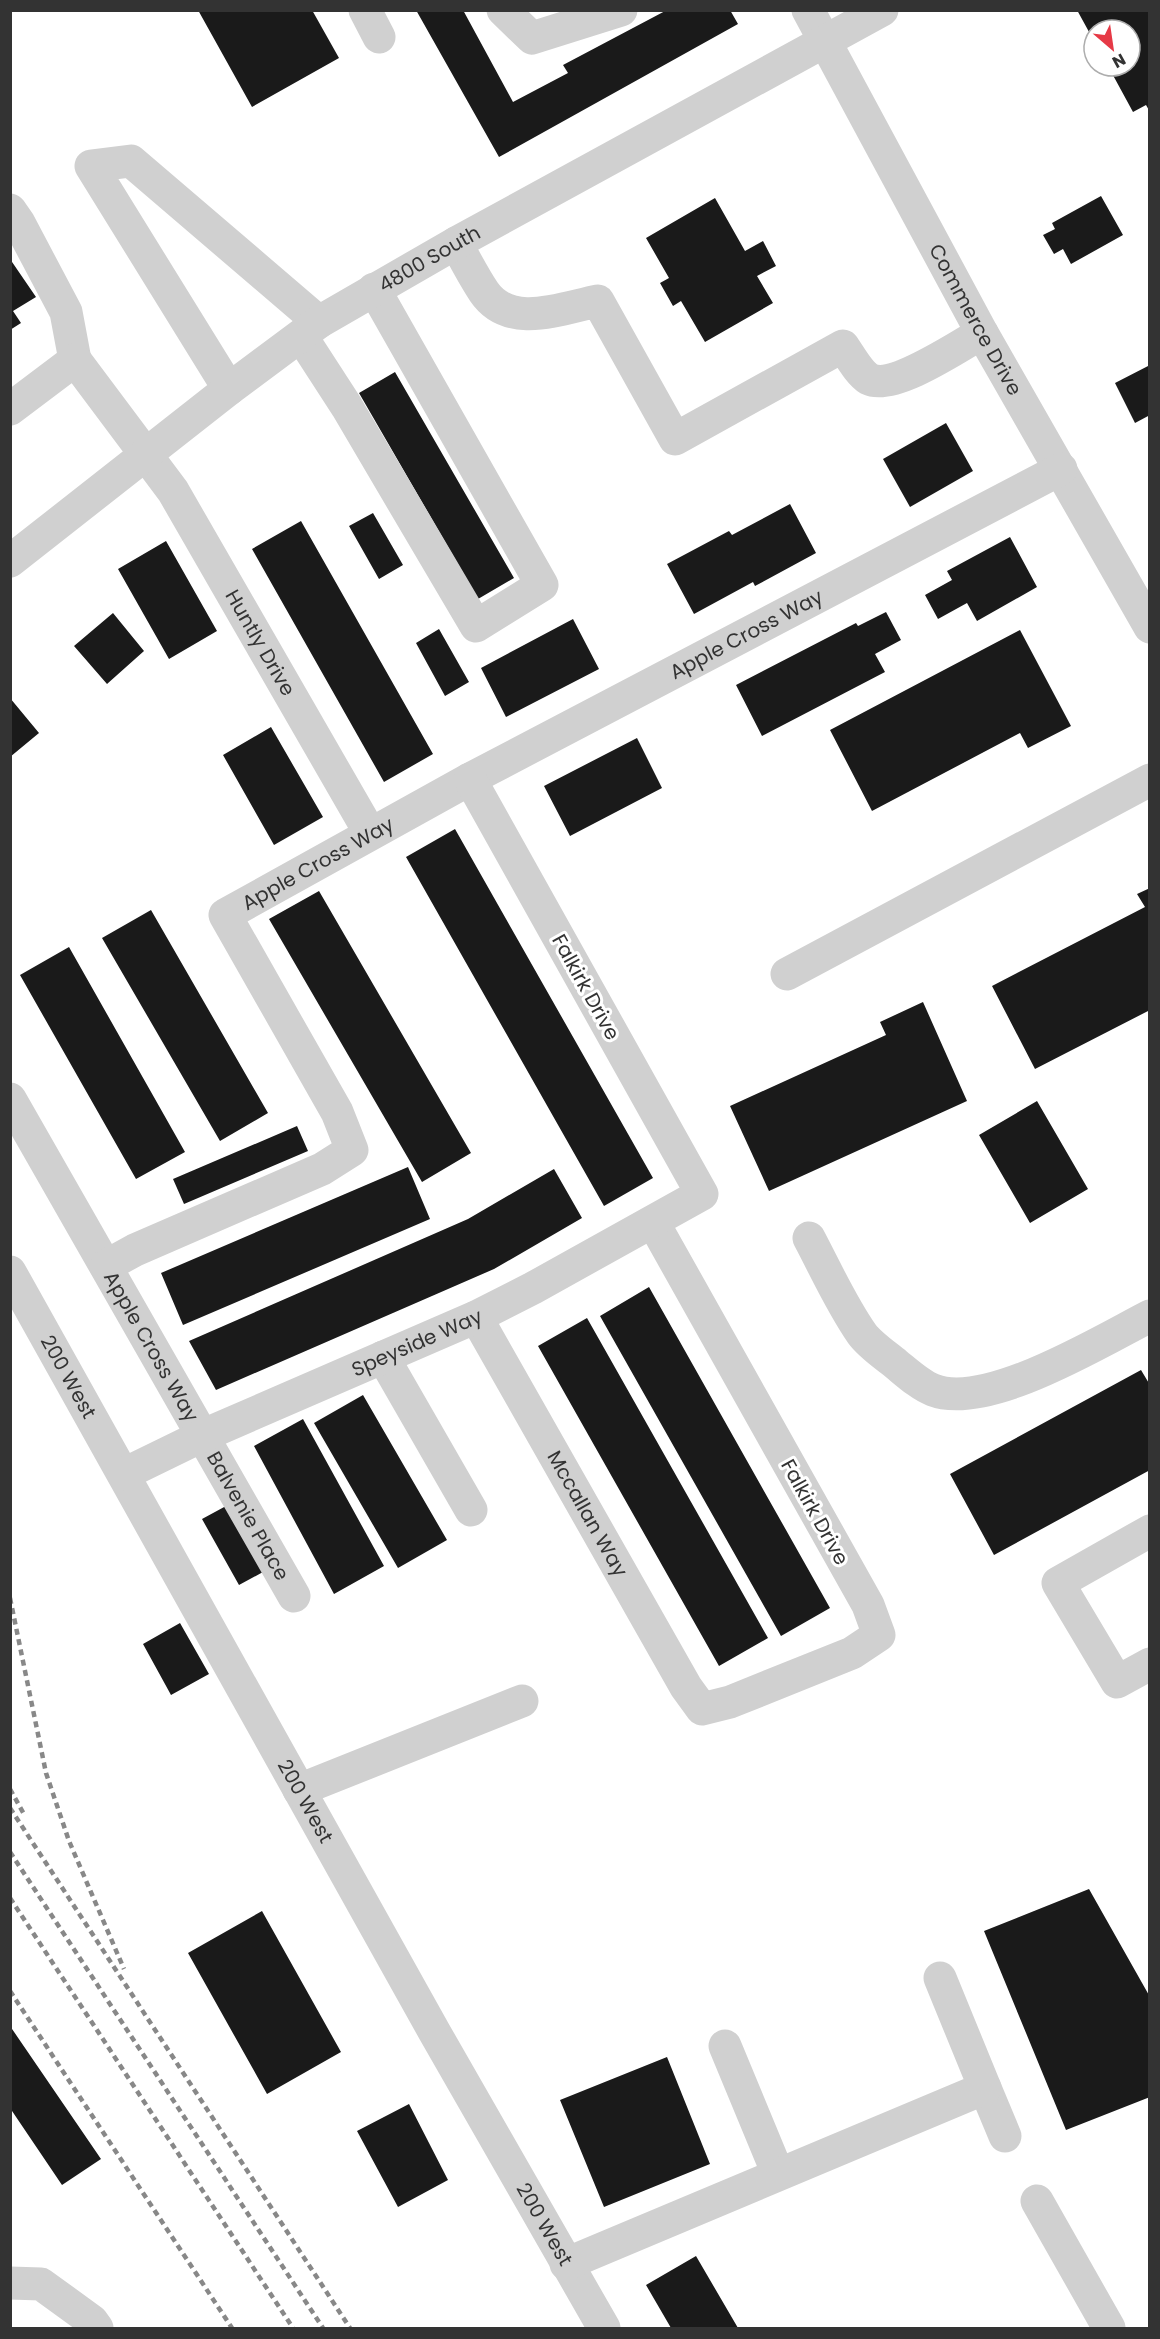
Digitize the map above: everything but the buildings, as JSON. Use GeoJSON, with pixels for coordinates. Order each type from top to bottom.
{"type":"FeatureCollection","features":[{"type":"Feature","properties":{"kind":"street"},"geometry":{"type":"LineString","coordinates":[[503,10],[532,38],[621,10]]}},
{"type":"Feature","properties":{"kind":"street","name":"Commerce Drive"},"geometry":{"type":"LineString","coordinates":[[808,10],[982,333],[1149,627]]}},
{"type":"Feature","properties":{"kind":"street","name":"4800 South"},"geometry":{"type":"LineString","coordinates":[[10,561],[229,388],[310,329],[374,289],[456,243],[882,10]]}},
{"type":"Feature","properties":{"kind":"street"},"geometry":{"type":"LineString","coordinates":[[229,388],[91,166],[131,161],[310,329],[347,406],[476,626],[542,585],[374,289]]}},
{"type":"Feature","properties":{"kind":"street"},"geometry":{"type":"LineString","coordinates":[[10,210],[66,312],[75,360],[10,409]]}},
{"type":"Feature","properties":{"kind":"street"},"geometry":{"type":"LineString","coordinates":[[456,243],[486,295],[505,311],[526,315],[598,301],[675,439],[843,346],[867,378],[880,383],[909,374],[982,333]]}},
{"type":"Feature","properties":{"kind":"street","name":"Huntly Drive"},"geometry":{"type":"LineString","coordinates":[[75,360],[172,491],[206,546],[370,833]]}},
{"type":"Feature","properties":{"kind":"street","name":"Apple Cross Way"},"geometry":{"type":"LineString","coordinates":[[204,1435],[106,1266],[135,1250],[322,1169],[352,1150],[337,1112],[225,915],[470,779],[1061,469]]}},
{"type":"Feature","properties":{"kind":"street","name":"Falkirk Drive"},"geometry":{"type":"LineString","coordinates":[[470,779],[702,1194]]}},
{"type":"Feature","properties":{"kind":"street"},"geometry":{"type":"LineString","coordinates":[[787,974],[1149,780]]}},
{"type":"Feature","properties":{"kind":"street"},"geometry":{"type":"LineString","coordinates":[[10,1099],[106,1266]]}},
{"type":"Feature","properties":{"kind":"street","name":"Speyside Way"},"geometry":{"type":"LineString","coordinates":[[124,1474],[204,1435],[476,1317],[702,1194]]}},
{"type":"Feature","properties":{"kind":"street","name":"Falkirk Drive"},"geometry":{"type":"LineString","coordinates":[[653,1222],[868,1605],[879,1635],[852,1653],[730,1702],[702,1709]]}},
{"type":"Feature","properties":{"kind":"street"},"geometry":{"type":"LineString","coordinates":[[809,1238],[848,1312],[864,1336],[910,1376],[934,1390],[959,1394],[999,1387],[1046,1369],[1149,1316]]}},
{"type":"Feature","properties":{"kind":"street","name":"200 West"},"geometry":{"type":"LineString","coordinates":[[10,1272],[299,1790],[604,2328]]}},
{"type":"Feature","properties":{"kind":"street","name":"Mccallan Way"},"geometry":{"type":"LineString","coordinates":[[476,1317],[686,1687],[702,1709]]}},
{"type":"Feature","properties":{"kind":"street"},"geometry":{"type":"LineString","coordinates":[[383,1356],[471,1510]]}},
{"type":"Feature","properties":{"kind":"street","name":"Balvenie Place"},"geometry":{"type":"LineString","coordinates":[[204,1435],[294,1596]]}},
{"type":"Feature","properties":{"kind":"street"},"geometry":{"type":"LineString","coordinates":[[1149,1532],[1058,1583],[1117,1682],[1149,1664]]}},
{"type":"Feature","properties":{"kind":"street"},"geometry":{"type":"LineString","coordinates":[[299,1790],[522,1701]]}},
{"type":"Feature","properties":{"kind":"street"},"geometry":{"type":"LineString","coordinates":[[940,1978],[1005,2136]]}},
{"type":"Feature","properties":{"kind":"street"},"geometry":{"type":"LineString","coordinates":[[725,2046],[778,2174]]}},
{"type":"Feature","properties":{"kind":"street"},"geometry":{"type":"LineString","coordinates":[[566,2264],[985,2088]]}},
{"type":"Feature","properties":{"kind":"street"},"geometry":{"type":"LineString","coordinates":[[1038,2201],[1109,2328]]}},
{"type":"Feature","properties":{"kind":"street"},"geometry":{"type":"LineString","coordinates":[[10,2283],[41,2284],[92,2321],[97,2328]]}},
{"type":"Feature","properties":{"kind":"railway"},"geometry":{"type":"LineString","coordinates":[[10,1598],[46,1773],[69,1841],[124,1969]]}},
{"type":"Feature","properties":{"kind":"railway"},"geometry":{"type":"LineString","coordinates":[[10,1789],[25,1816]]}},
{"type":"Feature","properties":{"kind":"railway"},"geometry":{"type":"LineString","coordinates":[[10,1808],[350,2328]]}},
{"type":"Feature","properties":{"kind":"railway"},"geometry":{"type":"LineString","coordinates":[[10,1852],[323,2328]]}},
{"type":"Feature","properties":{"kind":"railway"},"geometry":{"type":"LineString","coordinates":[[10,1898],[293,2328]]}},
{"type":"Feature","properties":{"kind":"railway"},"geometry":{"type":"LineString","coordinates":[[10,1991],[232,2328]]}}]}
